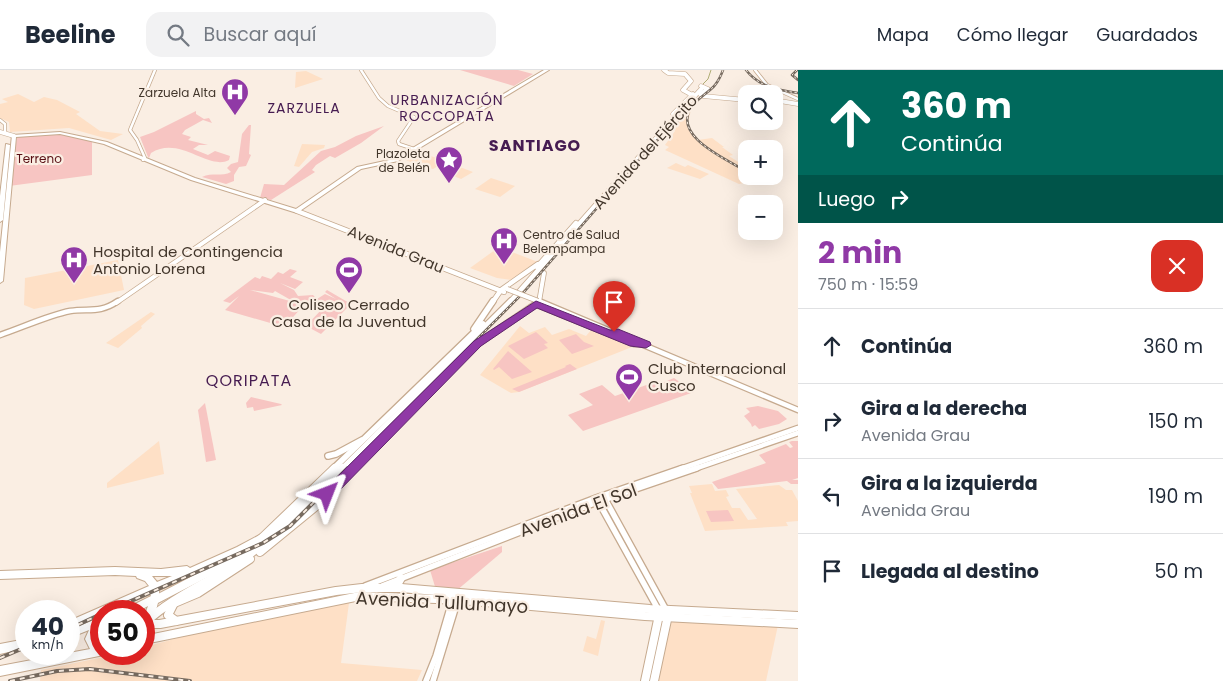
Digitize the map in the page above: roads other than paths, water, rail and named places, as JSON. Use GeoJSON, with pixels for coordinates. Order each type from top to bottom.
{"type":"FeatureCollection","features":[{"type":"Feature","properties":{"kind":"highway"},"geometry":{"type":"LineString","coordinates":[[413,149],[543,70]]}},
{"type":"Feature","properties":{"kind":"highway"},"geometry":{"type":"LineString","coordinates":[[0,281],[9,134],[51,131],[106,142],[144,159],[294,210],[358,166],[394,158],[413,149],[548,70]]}},
{"type":"Feature","properties":{"kind":"highway"},"geometry":{"type":"LineString","coordinates":[[0,220],[8,168]]}},
{"type":"Feature","properties":{"kind":"highway"},"geometry":{"type":"LineString","coordinates":[[80,620],[240,550],[265,536]]}},
{"type":"Feature","properties":{"kind":"highway"},"geometry":{"type":"LineString","coordinates":[[0,575],[161,573],[199,567]]}},
{"type":"Feature","properties":{"kind":"highway"},"geometry":{"type":"LineString","coordinates":[[132,572],[147,577],[155,586],[154,599]]}},
{"type":"Feature","properties":{"kind":"highway"},"geometry":{"type":"LineString","coordinates":[[0,649],[15,646]]}},
{"type":"Feature","properties":{"kind":"highway"},"geometry":{"type":"LineString","coordinates":[[0,672],[90,654]]}},
{"type":"Feature","properties":{"kind":"main road"},"geometry":{"type":"LineString","coordinates":[[664,70],[683,73],[692,80],[685,92],[694,95]]}},
{"type":"Feature","properties":{"kind":"main road","name":"Avenida del Ejército"},"geometry":{"type":"LineString","coordinates":[[155,613],[160,608],[250,555],[269,540],[519,293],[702,86],[708,89],[700,94],[703,96],[738,99]]}},
{"type":"Feature","properties":{"kind":"main road","name":"Avenida del Ejército"},"geometry":{"type":"LineString","coordinates":[[154,599],[237,557],[265,536],[522,286],[681,105],[694,95]]}},
{"type":"Feature","properties":{"kind":"main road"},"geometry":{"type":"LineString","coordinates":[[783,102],[798,104]]}},
{"type":"Feature","properties":{"kind":"main road","name":"Avenida Grau"},"geometry":{"type":"LineString","coordinates":[[294,210],[537,303]]}},
{"type":"Feature","properties":{"kind":"main road"},"geometry":{"type":"LineString","coordinates":[[467,339],[504,290],[544,260]]}},
{"type":"Feature","properties":{"kind":"main road"},"geometry":{"type":"LineString","coordinates":[[154,599],[156,605],[160,608],[173,605],[233,572],[305,516],[477,344],[537,303]]}},
{"type":"Feature","properties":{"kind":"main road"},"geometry":{"type":"LineString","coordinates":[[328,456],[364,440]]}},
{"type":"Feature","properties":{"kind":"main road"},"geometry":{"type":"LineString","coordinates":[[208,586],[223,572]]}},
{"type":"Feature","properties":{"kind":"main road"},"geometry":{"type":"LineString","coordinates":[[401,578],[397,585],[401,588]]}},
{"type":"Feature","properties":{"kind":"main road","name":"Avenida Tullumayo"},"geometry":{"type":"LineString","coordinates":[[155,638],[377,588],[401,588],[456,598]]}},
{"type":"Feature","properties":{"kind":"main road","name":"Avenida Tullumayo"},"geometry":{"type":"LineString","coordinates":[[155,624],[336,591],[456,598],[798,624]]}},
{"type":"Feature","properties":{"kind":"main road"},"geometry":{"type":"LineString","coordinates":[[173,605],[168,614],[176,621]]}},
{"type":"Feature","properties":{"kind":"main road"},"geometry":{"type":"LineString","coordinates":[[645,681],[662,613]]}},
{"type":"Feature","properties":{"kind":"main road"},"geometry":{"type":"LineString","coordinates":[[654,681],[662,613]]}},
{"type":"Feature","properties":{"kind":"main road","name":"Avenida Tullumayo"},"geometry":{"type":"LineString","coordinates":[[662,613],[798,616]]}},
{"type":"Feature","properties":{"kind":"street"},"geometry":{"type":"LineString","coordinates":[[144,159],[136,136],[130,130],[155,70]]}},
{"type":"Feature","properties":{"kind":"street"},"geometry":{"type":"LineString","coordinates":[[361,70],[379,98],[404,114],[414,117],[398,141],[399,144],[413,149]]}},
{"type":"Feature","properties":{"kind":"street"},"geometry":{"type":"LineString","coordinates":[[755,70],[758,77],[767,84],[798,99]]}},
{"type":"Feature","properties":{"kind":"street"},"geometry":{"type":"LineString","coordinates":[[0,120],[5,124],[9,134]]}},
{"type":"Feature","properties":{"kind":"street"},"geometry":{"type":"LineString","coordinates":[[0,335],[70,311],[92,311],[108,308],[263,201]]}},
{"type":"Feature","properties":{"kind":"street"},"geometry":{"type":"LineString","coordinates":[[544,273],[537,303],[646,345],[798,410]]}},
{"type":"Feature","properties":{"kind":"street","name":"Avenida El Sol"},"geometry":{"type":"LineString","coordinates":[[361,592],[601,499],[798,428]]}},
{"type":"Feature","properties":{"kind":"street","name":"Avenida El Sol"},"geometry":{"type":"LineString","coordinates":[[377,588],[601,499],[798,433]]}},
{"type":"Feature","properties":{"kind":"street"},"geometry":{"type":"LineString","coordinates":[[601,499],[662,613]]}},
{"type":"Feature","properties":{"kind":"street"},"geometry":{"type":"LineString","coordinates":[[426,681],[436,656],[445,622],[456,598]]}},
{"type":"Feature","properties":{"kind":"street"},"geometry":{"type":"LineString","coordinates":[[433,681],[440,666],[456,598]]}},
{"type":"Feature","properties":{"kind":"waterway"},"geometry":{"type":"LineString","coordinates":[[703,84],[708,79],[711,70]]}},
{"type":"Feature","properties":{"kind":"railway"},"geometry":{"type":"LineString","coordinates":[[723,70],[717,83],[693,105],[688,116],[688,126],[703,145],[738,166]]}},
{"type":"Feature","properties":{"kind":"railway"},"geometry":{"type":"LineString","coordinates":[[746,70],[763,84],[776,89],[798,93]]}},
{"type":"Feature","properties":{"kind":"railway"},"geometry":{"type":"LineString","coordinates":[[797,70],[792,75],[798,80]]}},
{"type":"Feature","properties":{"kind":"railway"},"geometry":{"type":"LineString","coordinates":[[133,600],[263,543],[290,526],[524,292],[650,147],[680,119],[689,106]]}},
{"type":"Feature","properties":{"kind":"railway"},"geometry":{"type":"LineString","coordinates":[[80,624],[90,619]]}},
{"type":"Feature","properties":{"kind":"railway"},"geometry":{"type":"LineString","coordinates":[[0,658],[15,652]]}},
{"type":"Feature","properties":{"kind":"railway"},"geometry":{"type":"LineString","coordinates":[[10,681],[57,671],[90,669],[190,681]]}},
{"type":"Feature","properties":{"kind":"place","name":"Zarzuela Alta"},"geometry":{"type":"Point","coordinates":[235,116]}},
{"type":"Feature","properties":{"kind":"place","name":"Plazoleta de Belén"},"geometry":{"type":"Point","coordinates":[449,184]}},
{"type":"Feature","properties":{"kind":"place","name":"Centro de Salud Belempampa"},"geometry":{"type":"Point","coordinates":[504,265]}},
{"type":"Feature","properties":{"kind":"place","name":"Hospital de Contingencia Antonio Lorena"},"geometry":{"type":"Point","coordinates":[74,284]}},
{"type":"Feature","properties":{"kind":"place","name":"Coliseo Cerrado Casa de la Juventud"},"geometry":{"type":"Point","coordinates":[349,294]}},
{"type":"Feature","properties":{"kind":"place","name":"Club Internacional Cusco"},"geometry":{"type":"Point","coordinates":[629,401]}},
{"type":"Feature","properties":{"kind":"district","name":"ZARZUELA"},"geometry":{"type":"Point","coordinates":[304,108]}},
{"type":"Feature","properties":{"kind":"district","name":"URBANIZACIÓN ROCCOPATA"},"geometry":{"type":"Point","coordinates":[447,108]}},
{"type":"Feature","properties":{"kind":"district","name":"SANTIAGO"},"geometry":{"type":"Point","coordinates":[535,145]}},
{"type":"Feature","properties":{"kind":"district","name":"QORIPATA"},"geometry":{"type":"Point","coordinates":[249,380]}},
{"type":"Feature","properties":{"kind":"park label","name":"Terreno"},"geometry":{"type":"Point","coordinates":[39,158]}}]}
